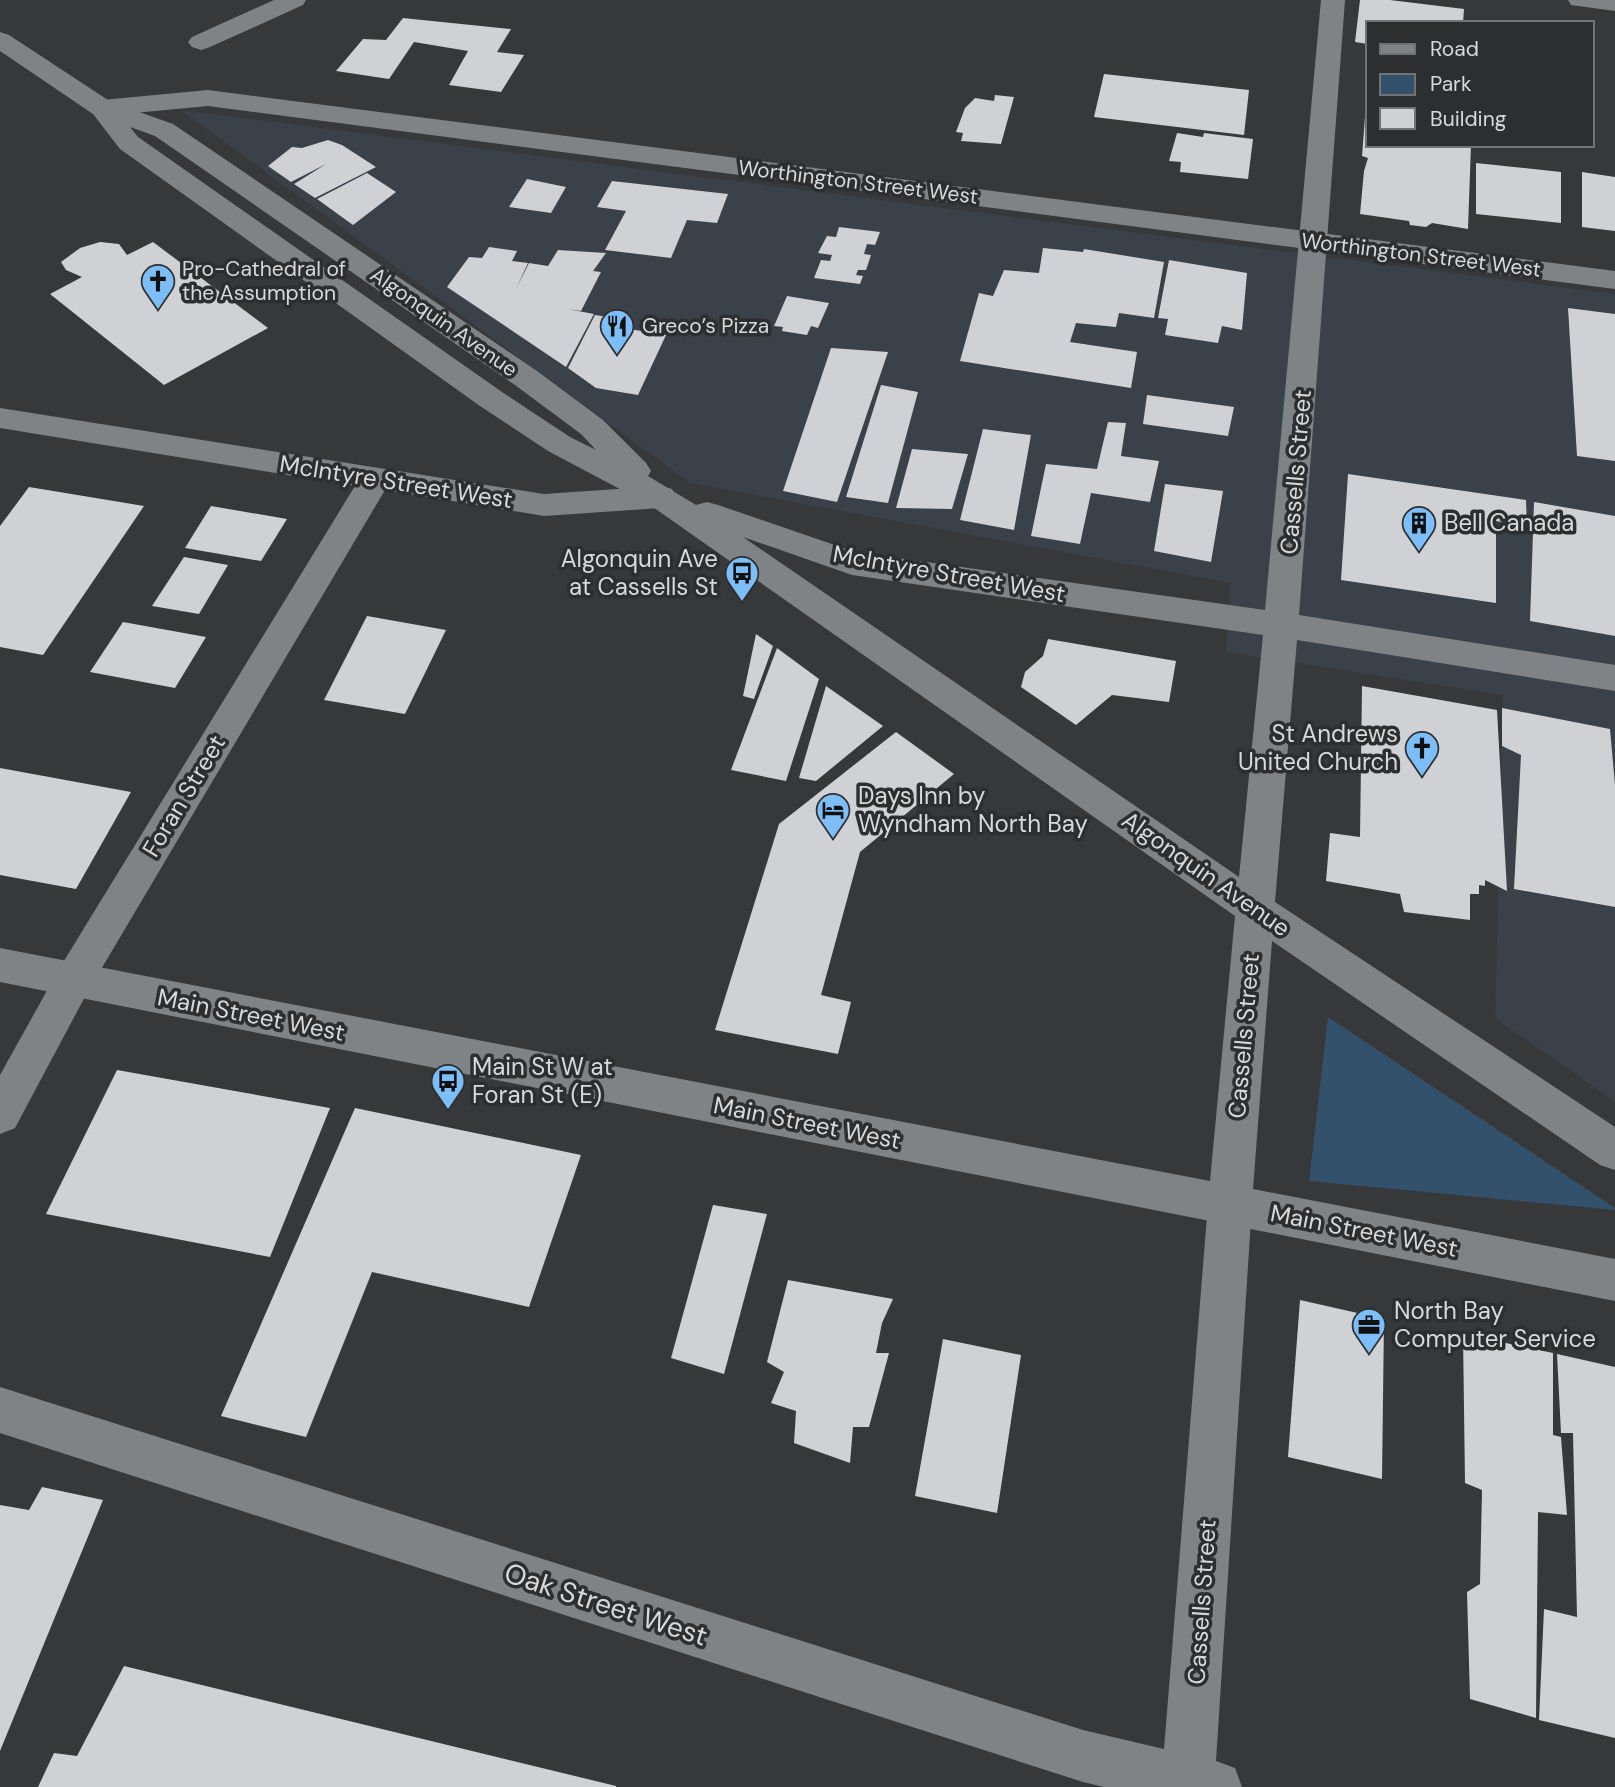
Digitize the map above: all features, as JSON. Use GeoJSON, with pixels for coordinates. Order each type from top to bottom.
{"type":"FeatureCollection","features":[{"type":"Feature","properties":{"kind":"main road"},"geometry":{"type":"LineString","coordinates":[[201,43],[294,0]]}},
{"type":"Feature","properties":{"kind":"main road","name":"Cassells Street"},"geometry":{"type":"LineString","coordinates":[[1202,1784],[1230,1204],[1254,908],[1283,625],[1333,0]]}},
{"type":"Feature","properties":{"kind":"main road"},"geometry":{"type":"LineString","coordinates":[[1580,0],[1615,4]]}},
{"type":"Feature","properties":{"kind":"main road","name":"Algonquin Avenue"},"geometry":{"type":"LineString","coordinates":[[0,40],[102,108],[129,143],[491,398],[559,444],[661,497],[1254,908],[1615,1151]]}},
{"type":"Feature","properties":{"kind":"main road","name":"Worthington Street West"},"geometry":{"type":"LineString","coordinates":[[102,108],[208,98],[1615,280]]}},
{"type":"Feature","properties":{"kind":"main road","name":"McIntyre Street West"},"geometry":{"type":"LineString","coordinates":[[0,418],[544,505],[661,497],[852,563],[1283,625],[1615,678]]}},
{"type":"Feature","properties":{"kind":"main road","name":"Foran Street"},"geometry":{"type":"LineString","coordinates":[[0,1115],[73,981],[375,480]]}},
{"type":"Feature","properties":{"kind":"main road","name":"Main Street West"},"geometry":{"type":"LineString","coordinates":[[0,965],[1615,1280]]}},
{"type":"Feature","properties":{"kind":"main road","name":"Oak Street West"},"geometry":{"type":"LineString","coordinates":[[0,1410],[1083,1756],[1202,1784]]}},
{"type":"Feature","properties":{"kind":"shaded area"},"geometry":{"type":"Polygon","coordinates":[[[181,110],[1615,294],[1615,1102],[1495,1018],[1503,695],[1226,652],[1230,583],[690,483],[181,110]]]}},
{"type":"Feature","properties":{"kind":"green space"},"geometry":{"type":"Polygon","coordinates":[[[1328,1017],[1615,1208],[1615,1210],[1309,1181],[1328,1017]]]}},
{"type":"Feature","properties":{"kind":"building"},"geometry":{"type":"Polygon","coordinates":[[[1360,0],[1390,0],[1464,9],[1463,21],[1366,21],[1366,44],[1355,42],[1360,0]]]}},
{"type":"Feature","properties":{"kind":"building"},"geometry":{"type":"Polygon","coordinates":[[[403,18],[511,29],[497,52],[524,55],[501,92],[449,85],[468,51],[414,42],[389,79],[336,71],[363,39],[386,40],[403,18]]]}},
{"type":"Feature","properties":{"kind":"building"},"geometry":{"type":"Polygon","coordinates":[[[1104,74],[1249,90],[1244,135],[1094,117],[1104,74]]]}},
{"type":"Feature","properties":{"kind":"building"},"geometry":{"type":"Polygon","coordinates":[[[995,95],[1014,97],[1001,144],[961,141],[963,133],[956,132],[965,108],[975,98],[994,101],[995,95]]]}},
{"type":"Feature","properties":{"kind":"building"},"geometry":{"type":"Polygon","coordinates":[[[1366,104],[1366,147],[1471,147],[1468,229],[1432,223],[1426,227],[1410,225],[1409,221],[1360,214],[1364,171],[1368,158],[1362,156],[1366,104]]]}},
{"type":"Feature","properties":{"kind":"building"},"geometry":{"type":"Polygon","coordinates":[[[1177,133],[1203,137],[1204,133],[1253,139],[1248,179],[1180,172],[1181,162],[1169,161],[1177,133]]]}},
{"type":"Feature","properties":{"kind":"building"},"geometry":{"type":"Polygon","coordinates":[[[328,140],[342,145],[376,167],[315,198],[294,184],[326,164],[291,182],[268,166],[292,147],[302,148],[328,140]]]}},
{"type":"Feature","properties":{"kind":"building"},"geometry":{"type":"Polygon","coordinates":[[[1476,163],[1561,172],[1561,223],[1476,214],[1476,163]]]}},
{"type":"Feature","properties":{"kind":"building"},"geometry":{"type":"Polygon","coordinates":[[[1582,172],[1615,177],[1615,231],[1582,227],[1582,172]]]}},
{"type":"Feature","properties":{"kind":"building"},"geometry":{"type":"Polygon","coordinates":[[[367,173],[396,192],[353,225],[317,199],[367,173]]]}},
{"type":"Feature","properties":{"kind":"building"},"geometry":{"type":"Polygon","coordinates":[[[527,179],[566,187],[551,213],[509,207],[527,179]]]}},
{"type":"Feature","properties":{"kind":"building"},"geometry":{"type":"Polygon","coordinates":[[[612,181],[728,194],[717,223],[687,220],[671,258],[605,250],[626,211],[597,207],[612,181]]]}},
{"type":"Feature","properties":{"kind":"building"},"geometry":{"type":"Polygon","coordinates":[[[839,227],[880,232],[875,245],[867,244],[864,254],[871,255],[866,270],[858,270],[856,275],[863,276],[860,284],[814,278],[821,260],[830,261],[832,255],[818,253],[827,236],[836,237],[839,227]]]}},
{"type":"Feature","properties":{"kind":"building","name":"Pro-Cathedral of the Assumption"},"geometry":{"type":"Polygon","coordinates":[[[100,242],[119,244],[127,255],[153,242],[268,328],[164,385],[50,294],[82,277],[66,270],[61,262],[80,248],[100,242]]]}},
{"type":"Feature","properties":{"kind":"building"},"geometry":{"type":"Polygon","coordinates":[[[489,247],[517,251],[512,261],[528,263],[516,289],[529,263],[548,266],[558,250],[606,253],[593,271],[601,272],[581,311],[567,309],[594,314],[566,367],[447,287],[469,257],[482,258],[489,247]]]}},
{"type":"Feature","properties":{"kind":"building"},"geometry":{"type":"Polygon","coordinates":[[[1043,248],[1083,252],[1084,249],[1164,262],[1154,318],[1119,313],[1116,327],[1076,323],[1070,342],[1137,352],[1131,388],[960,361],[979,293],[993,296],[1004,270],[1039,273],[1043,248]]]}},
{"type":"Feature","properties":{"kind":"building"},"geometry":{"type":"Polygon","coordinates":[[[1169,260],[1247,273],[1242,330],[1222,326],[1218,343],[1165,335],[1168,319],[1158,318],[1169,260]]]}},
{"type":"Feature","properties":{"kind":"building"},"geometry":{"type":"Polygon","coordinates":[[[787,296],[829,303],[818,328],[811,326],[807,335],[782,331],[783,327],[774,326],[787,296]]]}},
{"type":"Feature","properties":{"kind":"building"},"geometry":{"type":"Polygon","coordinates":[[[1568,308],[1615,314],[1615,461],[1577,456],[1568,308]]]}},
{"type":"Feature","properties":{"kind":"building"},"geometry":{"type":"Polygon","coordinates":[[[595,315],[627,320],[623,328],[666,335],[638,395],[596,388],[568,368],[595,315]]]}},
{"type":"Feature","properties":{"kind":"building"},"geometry":{"type":"Polygon","coordinates":[[[831,348],[888,352],[837,502],[783,491],[831,348]]]}},
{"type":"Feature","properties":{"kind":"building"},"geometry":{"type":"Polygon","coordinates":[[[881,385],[918,392],[888,503],[846,497],[881,385]]]}},
{"type":"Feature","properties":{"kind":"building"},"geometry":{"type":"Polygon","coordinates":[[[1147,395],[1234,407],[1228,436],[1143,424],[1147,395]]]}},
{"type":"Feature","properties":{"kind":"building"},"geometry":{"type":"Polygon","coordinates":[[[1108,422],[1126,423],[1121,456],[1159,461],[1150,502],[1091,493],[1080,544],[1031,536],[1046,464],[1097,469],[1108,422]]]}},
{"type":"Feature","properties":{"kind":"building"},"geometry":{"type":"Polygon","coordinates":[[[983,429],[1031,435],[1014,530],[960,520],[983,429]]]}},
{"type":"Feature","properties":{"kind":"building"},"geometry":{"type":"Polygon","coordinates":[[[912,449],[968,454],[952,509],[896,508],[912,449]]]}},
{"type":"Feature","properties":{"kind":"building","name":"Bell Canada"},"geometry":{"type":"Polygon","coordinates":[[[1348,474],[1526,500],[1527,526],[1496,521],[1496,603],[1341,580],[1348,474]]]}},
{"type":"Feature","properties":{"kind":"building"},"geometry":{"type":"Polygon","coordinates":[[[1165,484],[1223,491],[1211,562],[1154,551],[1165,484]]]}},
{"type":"Feature","properties":{"kind":"building"},"geometry":{"type":"Polygon","coordinates":[[[29,487],[144,506],[43,655],[0,647],[0,526],[29,487]]]}},
{"type":"Feature","properties":{"kind":"building"},"geometry":{"type":"Polygon","coordinates":[[[1534,502],[1615,516],[1615,636],[1530,621],[1534,502]]]}},
{"type":"Feature","properties":{"kind":"building"},"geometry":{"type":"Polygon","coordinates":[[[211,506],[287,519],[261,561],[185,548],[211,506]]]}},
{"type":"Feature","properties":{"kind":"building"},"geometry":{"type":"Polygon","coordinates":[[[184,557],[228,565],[199,614],[152,606],[184,557]]]}},
{"type":"Feature","properties":{"kind":"building"},"geometry":{"type":"Polygon","coordinates":[[[367,616],[446,630],[405,714],[324,700],[367,616]]]}},
{"type":"Feature","properties":{"kind":"building"},"geometry":{"type":"Polygon","coordinates":[[[123,622],[206,637],[175,688],[90,672],[123,622]]]}},
{"type":"Feature","properties":{"kind":"building"},"geometry":{"type":"Polygon","coordinates":[[[756,634],[773,646],[754,699],[743,696],[756,634]]]}},
{"type":"Feature","properties":{"kind":"building"},"geometry":{"type":"Polygon","coordinates":[[[1048,639],[1176,661],[1169,702],[1112,695],[1076,725],[1021,687],[1025,672],[1043,656],[1048,639]]]}},
{"type":"Feature","properties":{"kind":"building"},"geometry":{"type":"Polygon","coordinates":[[[777,648],[819,679],[786,781],[731,770],[777,648]]]}},
{"type":"Feature","properties":{"kind":"building"},"geometry":{"type":"Polygon","coordinates":[[[826,686],[883,726],[816,781],[799,778],[826,686]]]}},
{"type":"Feature","properties":{"kind":"building","name":"St Andrews United Church"},"geometry":{"type":"Polygon","coordinates":[[[1362,686],[1497,710],[1507,891],[1485,880],[1485,886],[1479,885],[1479,894],[1470,894],[1470,920],[1404,912],[1400,894],[1326,881],[1330,833],[1360,837],[1362,686]]]}},
{"type":"Feature","properties":{"kind":"building"},"geometry":{"type":"Polygon","coordinates":[[[1502,708],[1610,729],[1615,785],[1615,907],[1514,889],[1521,755],[1502,746],[1502,708]]]}},
{"type":"Feature","properties":{"kind":"building"},"geometry":{"type":"Polygon","coordinates":[[[896,732],[954,774],[860,852],[821,995],[851,1002],[838,1054],[715,1030],[779,824],[896,732]]]}},
{"type":"Feature","properties":{"kind":"building"},"geometry":{"type":"Polygon","coordinates":[[[0,768],[131,792],[76,889],[0,875],[0,768]]]}},
{"type":"Feature","properties":{"kind":"building"},"geometry":{"type":"Polygon","coordinates":[[[117,1070],[330,1108],[270,1257],[46,1214],[117,1070]]]}},
{"type":"Feature","properties":{"kind":"building"},"geometry":{"type":"Polygon","coordinates":[[[355,1108],[581,1155],[529,1307],[372,1272],[306,1437],[221,1416],[355,1108]]]}},
{"type":"Feature","properties":{"kind":"building"},"geometry":{"type":"Polygon","coordinates":[[[713,1205],[767,1214],[724,1374],[671,1358],[713,1205]]]}},
{"type":"Feature","properties":{"kind":"building"},"geometry":{"type":"Polygon","coordinates":[[[788,1280],[893,1299],[882,1323],[876,1353],[889,1353],[869,1427],[853,1427],[850,1463],[794,1443],[796,1411],[771,1403],[784,1372],[767,1362],[788,1280]]]}},
{"type":"Feature","properties":{"kind":"building"},"geometry":{"type":"Polygon","coordinates":[[[1300,1300],[1384,1319],[1382,1479],[1288,1457],[1300,1300]]]}},
{"type":"Feature","properties":{"kind":"building"},"geometry":{"type":"Polygon","coordinates":[[[1463,1334],[1553,1353],[1553,1435],[1561,1437],[1567,1515],[1538,1512],[1536,1718],[1470,1699],[1467,1592],[1480,1584],[1482,1490],[1465,1483],[1463,1334]]]}},
{"type":"Feature","properties":{"kind":"building"},"geometry":{"type":"Polygon","coordinates":[[[943,1339],[1021,1355],[997,1513],[915,1496],[943,1339]]]}},
{"type":"Feature","properties":{"kind":"building"},"geometry":{"type":"Polygon","coordinates":[[[1557,1354],[1615,1367],[1615,1738],[1539,1720],[1544,1609],[1577,1617],[1573,1433],[1561,1433],[1557,1354]]]}},
{"type":"Feature","properties":{"kind":"building"},"geometry":{"type":"Polygon","coordinates":[[[42,1487],[103,1500],[0,1751],[0,1505],[29,1510],[42,1487]]]}},
{"type":"Feature","properties":{"kind":"building"},"geometry":{"type":"Polygon","coordinates":[[[124,1666],[616,1787],[38,1787],[54,1753],[77,1756],[124,1666]]]}},
{"type":"Feature","properties":{"kind":"place","name":"Pro-Cathedral of the Assumption"},"geometry":{"type":"Point","coordinates":[158,311]}},
{"type":"Feature","properties":{"kind":"place","name":"Greco’s Pizza"},"geometry":{"type":"Point","coordinates":[617,356]}},
{"type":"Feature","properties":{"kind":"place","name":"Bell Canada"},"geometry":{"type":"Point","coordinates":[1419,553]}},
{"type":"Feature","properties":{"kind":"place","name":"Algonquin Ave at Cassells St"},"geometry":{"type":"Point","coordinates":[742,603]}},
{"type":"Feature","properties":{"kind":"place","name":"St Andrews United Church"},"geometry":{"type":"Point","coordinates":[1422,778]}},
{"type":"Feature","properties":{"kind":"place","name":"Days Inn by Wyndham North Bay"},"geometry":{"type":"Point","coordinates":[833,840]}},
{"type":"Feature","properties":{"kind":"place","name":"Main St W at Foran St (E)"},"geometry":{"type":"Point","coordinates":[448,1111]}},
{"type":"Feature","properties":{"kind":"place","name":"North Bay Computer Service"},"geometry":{"type":"Point","coordinates":[1369,1355]}}]}
